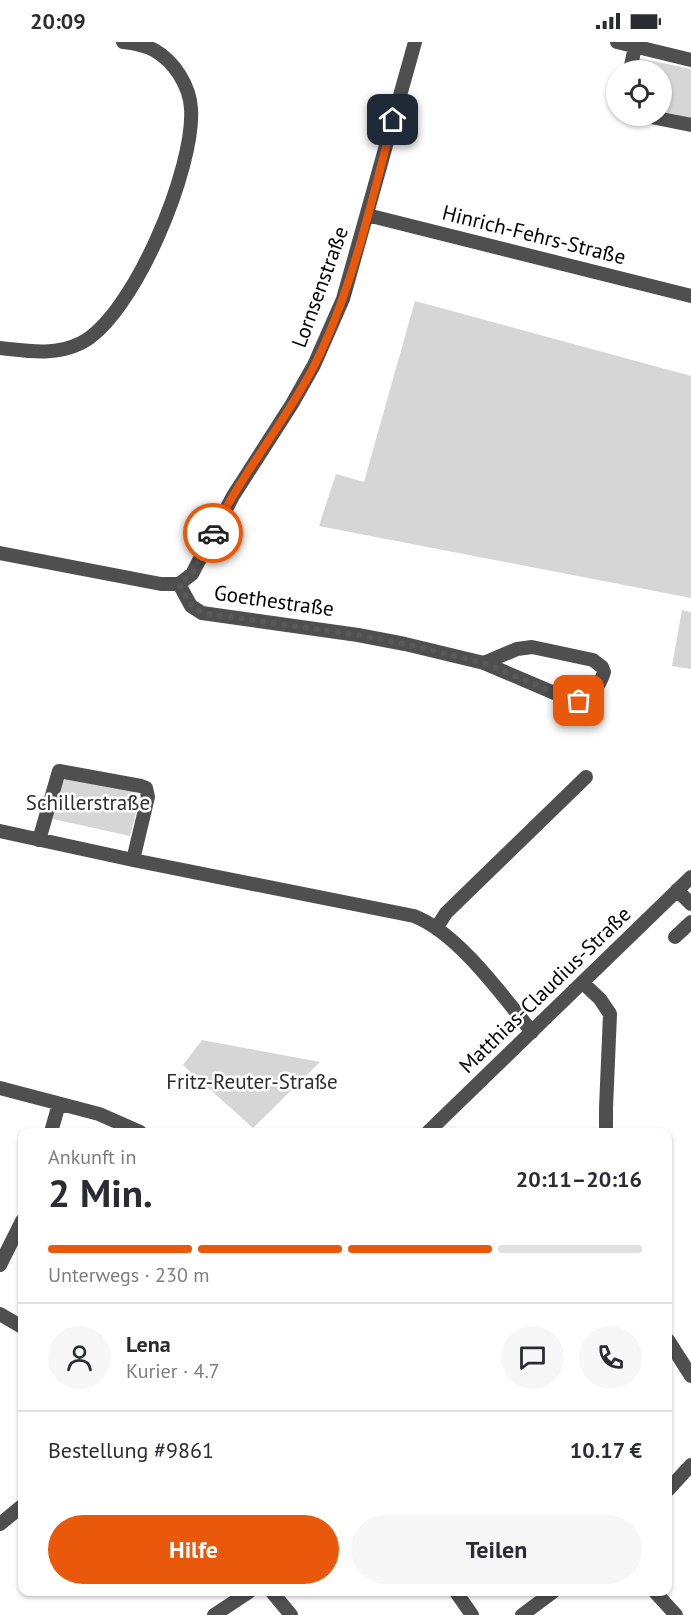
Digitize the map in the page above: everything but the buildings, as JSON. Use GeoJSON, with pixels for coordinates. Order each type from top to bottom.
{"type":"FeatureCollection","features":[{"type":"Feature","properties":{"kind":"street"},"geometry":{"type":"LineString","coordinates":[[0,348],[50,352],[67,349],[93,336],[122,304],[144,267],[160,232],[184,159],[189,139],[191,108],[182,79],[168,60],[151,48],[123,42]]}},
{"type":"Feature","properties":{"kind":"street","name":"Lornsenstraße"},"geometry":{"type":"LineString","coordinates":[[179,584],[192,574],[233,496],[292,404],[314,365],[343,299],[414,42]]}},
{"type":"Feature","properties":{"kind":"street"},"geometry":{"type":"LineString","coordinates":[[616,42],[691,60]]}},
{"type":"Feature","properties":{"kind":"street"},"geometry":{"type":"LineString","coordinates":[[632,60],[635,47]]}},
{"type":"Feature","properties":{"kind":"street"},"geometry":{"type":"LineString","coordinates":[[672,121],[691,125]]}},
{"type":"Feature","properties":{"kind":"street","name":"Hinrich-Fehrs-Straße"},"geometry":{"type":"LineString","coordinates":[[367,215],[691,296]]}},
{"type":"Feature","properties":{"kind":"street"},"geometry":{"type":"LineString","coordinates":[[0,553],[143,582],[179,584]]}},
{"type":"Feature","properties":{"kind":"street","name":"Goethestraße"},"geometry":{"type":"LineString","coordinates":[[179,584],[189,603],[202,613],[374,638],[484,663],[576,701],[583,700],[592,693],[604,672],[602,667],[593,660],[527,647],[484,663]]}},
{"type":"Feature","properties":{"kind":"street"},"geometry":{"type":"LineString","coordinates":[[39,840],[59,771],[141,786],[146,788],[148,797],[133,860]]}},
{"type":"Feature","properties":{"kind":"street"},"geometry":{"type":"LineString","coordinates":[[437,927],[446,913],[586,777]]}},
{"type":"Feature","properties":{"kind":"street"},"geometry":{"type":"LineString","coordinates":[[0,831],[133,860],[402,913],[425,920],[437,927],[494,984],[532,1032]]}},
{"type":"Feature","properties":{"kind":"street","name":"Matthias-Claudius-Straße"},"geometry":{"type":"LineString","coordinates":[[432,1128],[691,877]]}},
{"type":"Feature","properties":{"kind":"street"},"geometry":{"type":"LineString","coordinates":[[677,890],[691,904]]}},
{"type":"Feature","properties":{"kind":"street"},"geometry":{"type":"LineString","coordinates":[[675,937],[691,922]]}},
{"type":"Feature","properties":{"kind":"street"},"geometry":{"type":"LineString","coordinates":[[583,983],[600,999],[610,1014],[606,1128]]}},
{"type":"Feature","properties":{"kind":"street"},"geometry":{"type":"LineString","coordinates":[[0,1088],[99,1114],[131,1128]]}},
{"type":"Feature","properties":{"kind":"street"},"geometry":{"type":"LineString","coordinates":[[52,1128],[59,1104]]}},
{"type":"Feature","properties":{"kind":"street"},"geometry":{"type":"LineString","coordinates":[[0,1265],[18,1229]]}},
{"type":"Feature","properties":{"kind":"street"},"geometry":{"type":"LineString","coordinates":[[0,1330],[11,1321]]}},
{"type":"Feature","properties":{"kind":"street"},"geometry":{"type":"LineString","coordinates":[[672,1346],[691,1376]]}},
{"type":"Feature","properties":{"kind":"street"},"geometry":{"type":"LineString","coordinates":[[672,1486],[691,1466]]}},
{"type":"Feature","properties":{"kind":"street"},"geometry":{"type":"LineString","coordinates":[[0,1524],[18,1509]]}},
{"type":"Feature","properties":{"kind":"street"},"geometry":{"type":"LineString","coordinates":[[214,1615],[243,1596]]}},
{"type":"Feature","properties":{"kind":"street"},"geometry":{"type":"LineString","coordinates":[[275,1596],[291,1615]]}},
{"type":"Feature","properties":{"kind":"street"},"geometry":{"type":"LineString","coordinates":[[459,1596],[472,1615]]}},
{"type":"Feature","properties":{"kind":"street"},"geometry":{"type":"LineString","coordinates":[[522,1615],[548,1596]]}},
{"type":"Feature","properties":{"kind":"street"},"geometry":{"type":"LineString","coordinates":[[659,1596],[676,1615]]}},
{"type":"Feature","properties":{"kind":"green space"},"geometry":{"type":"Polygon","coordinates":[[[672,65],[691,69],[691,119],[672,115],[672,65]]]}},
{"type":"Feature","properties":{"kind":"green space"},"geometry":{"type":"Polygon","coordinates":[[[415,301],[691,376],[691,598],[319,526],[336,474],[364,482],[415,301]]]}},
{"type":"Feature","properties":{"kind":"green space"},"geometry":{"type":"Polygon","coordinates":[[[682,610],[691,612],[691,669],[672,666],[682,610]]]}},
{"type":"Feature","properties":{"kind":"green space","name":"Schillerstraße"},"geometry":{"type":"Polygon","coordinates":[[[71,775],[135,791],[139,801],[130,836],[53,819],[62,782],[71,775]]]}},
{"type":"Feature","properties":{"kind":"green space","name":"Fritz-Reuter-Straße"},"geometry":{"type":"Polygon","coordinates":[[[202,1040],[320,1062],[253,1128],[183,1065],[202,1040]]]}},
{"type":"Feature","properties":{"kind":"way so far"},"geometry":{"type":"LineString","coordinates":[[213,533],[192,574],[179,584],[189,603],[202,613],[358,635],[410,645],[484,663],[579,701]]}},
{"type":"Feature","properties":{"kind":"route"},"geometry":{"type":"LineString","coordinates":[[213,533],[233,496],[305,383],[334,321],[343,299],[393,120]]}}]}
